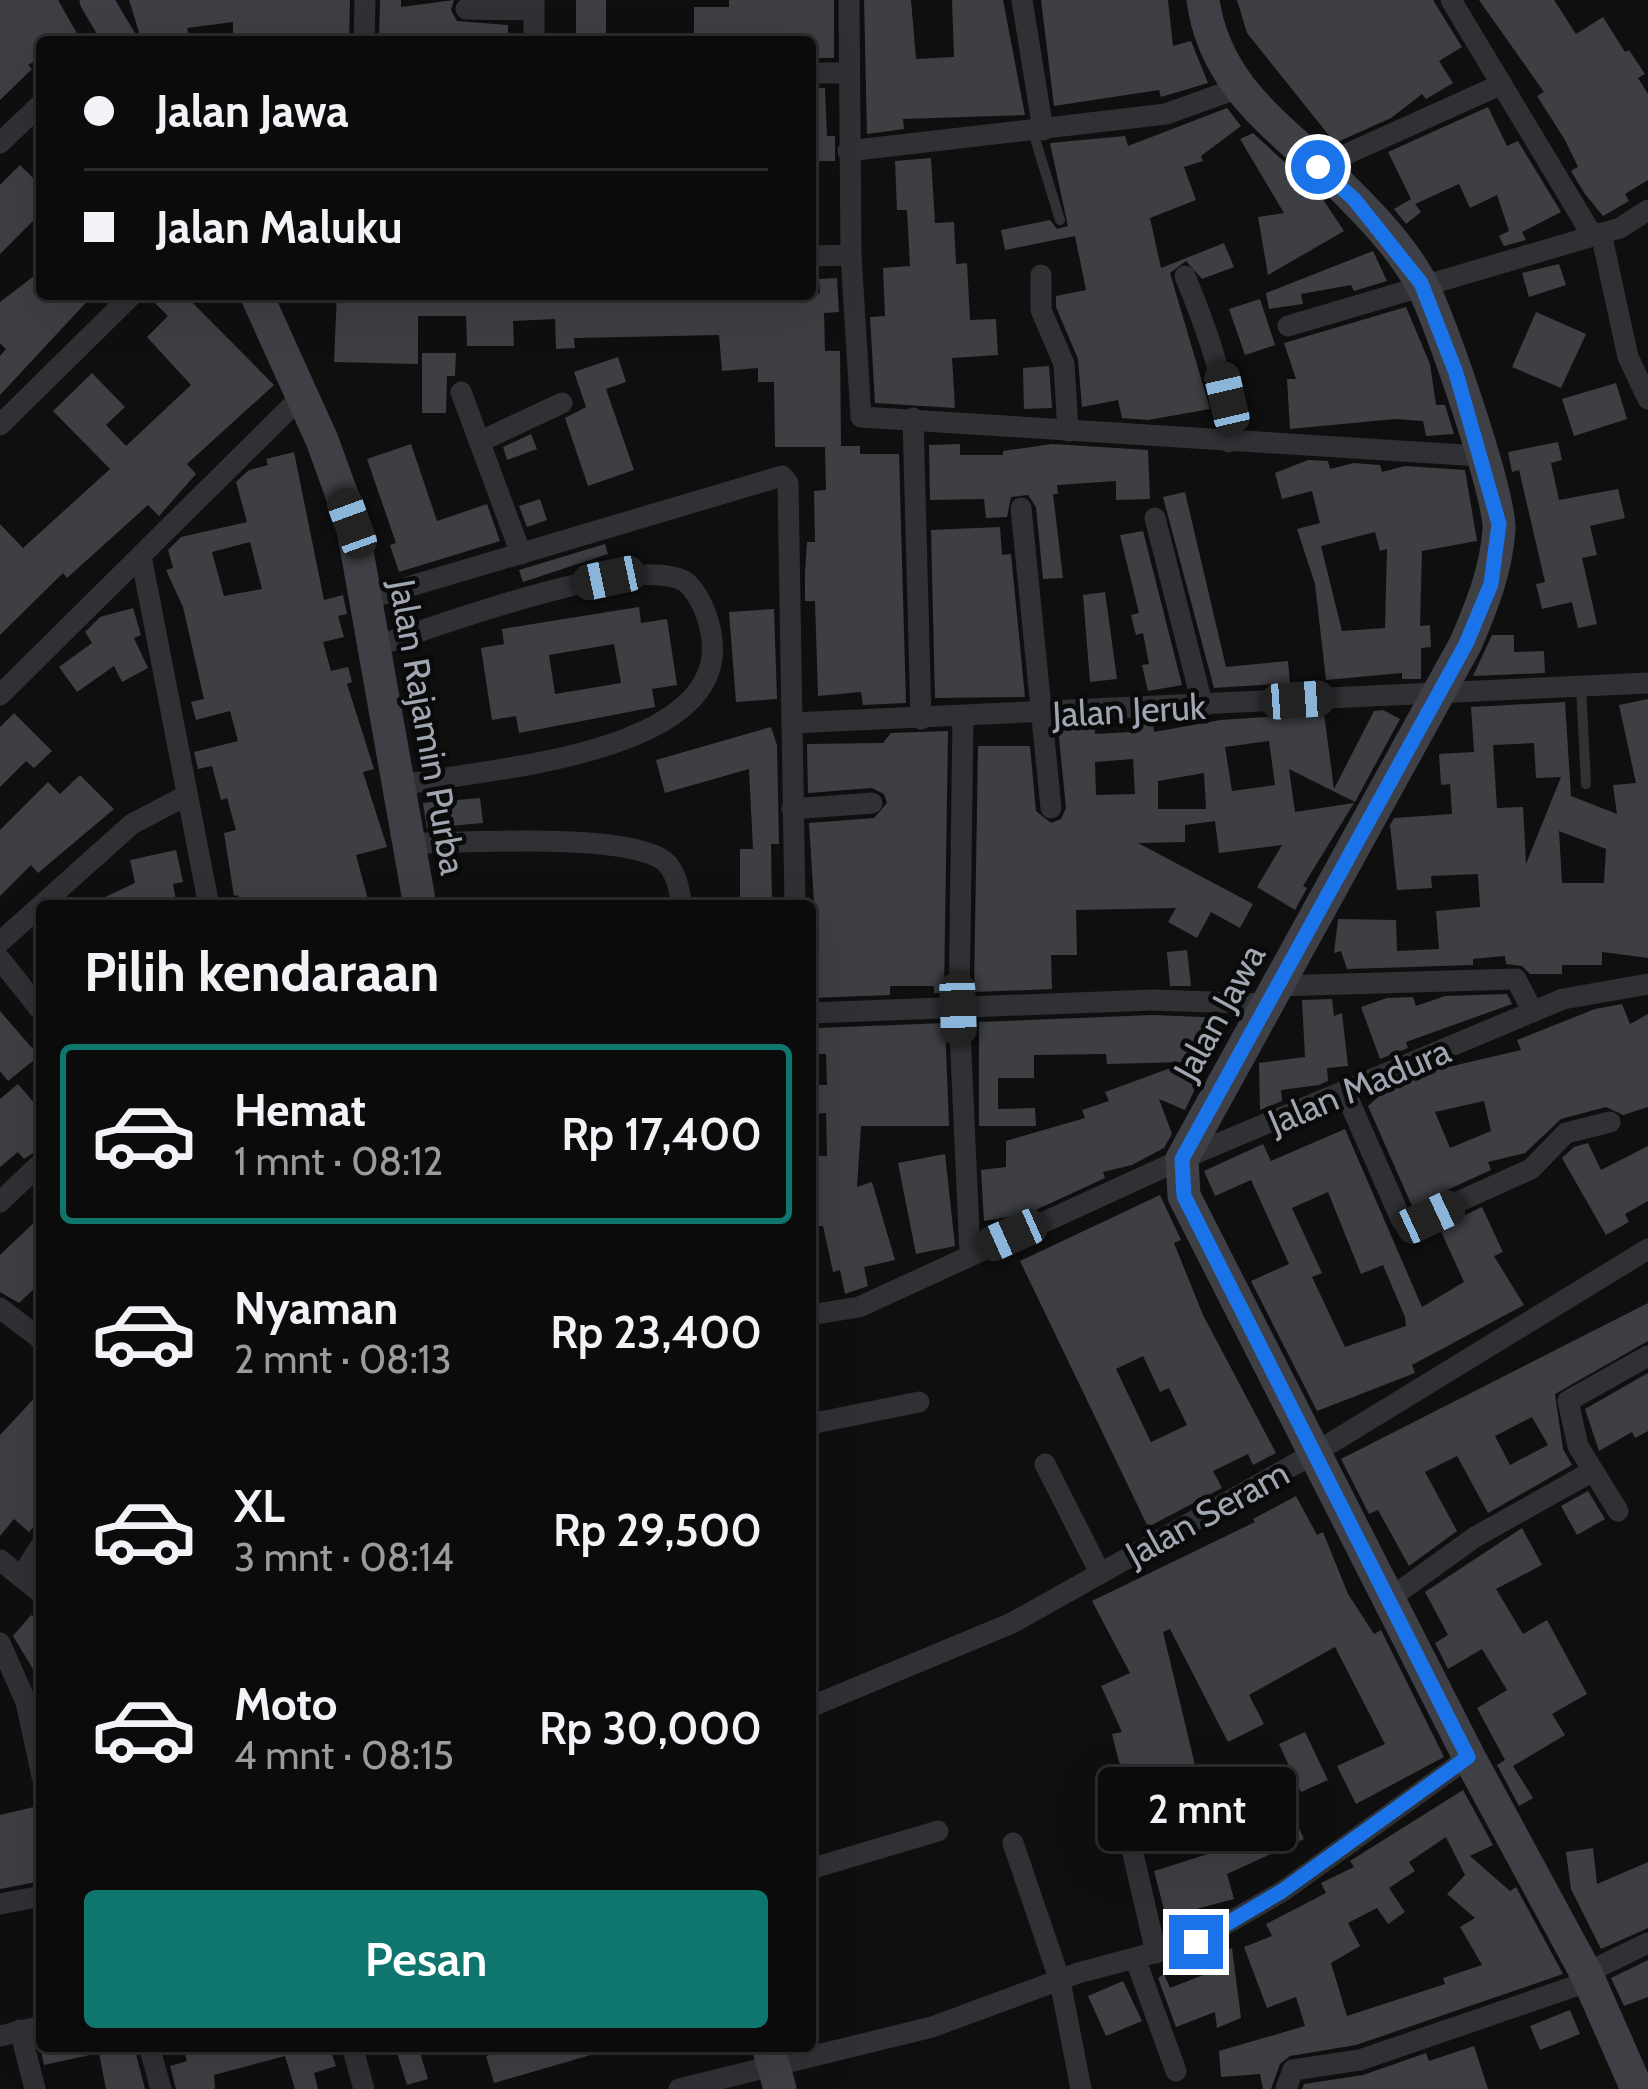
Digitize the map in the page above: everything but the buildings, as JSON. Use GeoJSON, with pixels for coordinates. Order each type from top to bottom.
{"type":"FeatureCollection","features":[{"type":"Feature","properties":{"kind":"street"},"geometry":{"type":"LineString","coordinates":[[96,0],[113,36]]}},
{"type":"Feature","properties":{"kind":"street"},"geometry":{"type":"LineString","coordinates":[[364,36],[365,0]]}},
{"type":"Feature","properties":{"kind":"street"},"geometry":{"type":"LineString","coordinates":[[849,0],[850,255],[861,417],[1480,456]]}},
{"type":"Feature","properties":{"kind":"street"},"geometry":{"type":"LineString","coordinates":[[1022,0],[1038,131]]}},
{"type":"Feature","properties":{"kind":"street","name":"Jalan Jawa"},"geometry":{"type":"LineString","coordinates":[[1182,1159],[1440,691],[1491,584],[1499,524],[1421,283],[1354,199],[1238,88],[1219,61],[1203,0]]}},
{"type":"Feature","properties":{"kind":"street"},"geometry":{"type":"LineString","coordinates":[[1451,0],[1597,234],[1628,357],[1648,399]]}},
{"type":"Feature","properties":{"kind":"street"},"geometry":{"type":"LineString","coordinates":[[466,9],[534,5],[534,36]]}},
{"type":"Feature","properties":{"kind":"street"},"geometry":{"type":"LineString","coordinates":[[816,73],[848,73]]}},
{"type":"Feature","properties":{"kind":"street"},"geometry":{"type":"LineString","coordinates":[[1318,167],[1502,84]]}},
{"type":"Feature","properties":{"kind":"street"},"geometry":{"type":"LineString","coordinates":[[848,152],[1166,114],[1238,88]]}},
{"type":"Feature","properties":{"kind":"street"},"geometry":{"type":"LineString","coordinates":[[0,143],[36,109]]}},
{"type":"Feature","properties":{"kind":"street"},"geometry":{"type":"LineString","coordinates":[[1288,326],[1597,234],[1648,211]]}},
{"type":"Feature","properties":{"kind":"street"},"geometry":{"type":"LineString","coordinates":[[816,256],[850,255]]}},
{"type":"Feature","properties":{"kind":"street"},"geometry":{"type":"LineString","coordinates":[[1041,275],[1041,310],[1064,364],[1068,430]]}},
{"type":"Feature","properties":{"kind":"street"},"geometry":{"type":"LineString","coordinates":[[1184,277],[1215,350],[1227,398],[1229,442]]}},
{"type":"Feature","properties":{"kind":"street"},"geometry":{"type":"LineString","coordinates":[[0,424],[128,300]]}},
{"type":"Feature","properties":{"kind":"street","name":"Jalan Rajamin Purba"},"geometry":{"type":"LineString","coordinates":[[260,300],[352,523],[419,900]]}},
{"type":"Feature","properties":{"kind":"street"},"geometry":{"type":"LineString","coordinates":[[461,392],[521,554]]}},
{"type":"Feature","properties":{"kind":"street"},"geometry":{"type":"LineString","coordinates":[[0,695],[302,396]]}},
{"type":"Feature","properties":{"kind":"street"},"geometry":{"type":"LineString","coordinates":[[479,442],[562,403]]}},
{"type":"Feature","properties":{"kind":"street"},"geometry":{"type":"LineString","coordinates":[[913,418],[921,719]]}},
{"type":"Feature","properties":{"kind":"street"},"geometry":{"type":"LineString","coordinates":[[367,599],[782,476],[788,483],[795,900]]}},
{"type":"Feature","properties":{"kind":"street"},"geometry":{"type":"LineString","coordinates":[[1021,508],[1051,808]]}},
{"type":"Feature","properties":{"kind":"street"},"geometry":{"type":"LineString","coordinates":[[1155,518],[1204,707]]}},
{"type":"Feature","properties":{"kind":"street"},"geometry":{"type":"LineString","coordinates":[[141,556],[208,900]]}},
{"type":"Feature","properties":{"kind":"street"},"geometry":{"type":"LineString","coordinates":[[376,646],[552,591],[637,576],[686,582],[711,631],[711,670],[701,692],[667,722],[620,743],[402,785]]}},
{"type":"Feature","properties":{"kind":"street","name":"Jalan Jeruk"},"geometry":{"type":"LineString","coordinates":[[793,723],[1040,715],[1648,682]]}},
{"type":"Feature","properties":{"kind":"street"},"geometry":{"type":"LineString","coordinates":[[963,718],[958,1009],[970,1254]]}},
{"type":"Feature","properties":{"kind":"street"},"geometry":{"type":"LineString","coordinates":[[46,900],[132,824],[187,795]]}},
{"type":"Feature","properties":{"kind":"street"},"geometry":{"type":"LineString","coordinates":[[793,809],[872,803]]}},
{"type":"Feature","properties":{"kind":"street"},"geometry":{"type":"LineString","coordinates":[[411,843],[596,845],[658,856],[672,869],[680,900]]}},
{"type":"Feature","properties":{"kind":"street"},"geometry":{"type":"LineString","coordinates":[[0,941],[36,909]]}},
{"type":"Feature","properties":{"kind":"street"},"geometry":{"type":"LineString","coordinates":[[0,959],[36,1004]]}},
{"type":"Feature","properties":{"kind":"street"},"geometry":{"type":"LineString","coordinates":[[816,1013],[1516,980],[1533,1012]]}},
{"type":"Feature","properties":{"kind":"street","name":"Jalan Madura"},"geometry":{"type":"LineString","coordinates":[[816,1315],[859,1307],[1182,1159],[1563,999],[1648,984]]}},
{"type":"Feature","properties":{"kind":"street"},"geometry":{"type":"LineString","coordinates":[[1345,1092],[1391,1204],[1402,1221],[1412,1223],[1531,1169],[1566,1133],[1610,1122]]}},
{"type":"Feature","properties":{"kind":"street"},"geometry":{"type":"LineString","coordinates":[[1182,1159],[1184,1196],[1468,1757],[1588,1977],[1637,2089]]}},
{"type":"Feature","properties":{"kind":"street"},"geometry":{"type":"LineString","coordinates":[[0,1202],[36,1168]]}},
{"type":"Feature","properties":{"kind":"street","name":"Jalan Seram"},"geometry":{"type":"LineString","coordinates":[[816,1705],[1012,1623],[1313,1454],[1648,1249]]}},
{"type":"Feature","properties":{"kind":"street"},"geometry":{"type":"LineString","coordinates":[[0,1308],[36,1335]]}},
{"type":"Feature","properties":{"kind":"street"},"geometry":{"type":"LineString","coordinates":[[1618,1511],[1578,1446],[1568,1401],[1648,1356]]}},
{"type":"Feature","properties":{"kind":"street"},"geometry":{"type":"LineString","coordinates":[[816,1423],[919,1402]]}},
{"type":"Feature","properties":{"kind":"street"},"geometry":{"type":"LineString","coordinates":[[1045,1464],[1100,1573]]}},
{"type":"Feature","properties":{"kind":"street"},"geometry":{"type":"LineString","coordinates":[[1389,1598],[1475,1538],[1593,1471]]}},
{"type":"Feature","properties":{"kind":"street"},"geometry":{"type":"LineString","coordinates":[[21,1577],[36,1553]]}},
{"type":"Feature","properties":{"kind":"street"},"geometry":{"type":"LineString","coordinates":[[0,1560],[36,1589]]}},
{"type":"Feature","properties":{"kind":"street"},"geometry":{"type":"LineString","coordinates":[[0,1643],[26,1702],[36,1748]]}},
{"type":"Feature","properties":{"kind":"street"},"geometry":{"type":"LineString","coordinates":[[679,2089],[932,2027],[1226,1928],[1468,1757]]}},
{"type":"Feature","properties":{"kind":"street"},"geometry":{"type":"LineString","coordinates":[[1115,1776],[1146,1956],[1177,2071]]}},
{"type":"Feature","properties":{"kind":"street"},"geometry":{"type":"LineString","coordinates":[[816,1867],[938,1831]]}},
{"type":"Feature","properties":{"kind":"street"},"geometry":{"type":"LineString","coordinates":[[1013,1844],[1060,1981],[1081,2089]]}},
{"type":"Feature","properties":{"kind":"street"},"geometry":{"type":"LineString","coordinates":[[0,1904],[36,1898]]}},
{"type":"Feature","properties":{"kind":"street"},"geometry":{"type":"LineString","coordinates":[[1286,2089],[1292,2070],[1360,2060],[1588,1977],[1648,1943]]}},
{"type":"Feature","properties":{"kind":"street"},"geometry":{"type":"LineString","coordinates":[[21,2030],[34,2089]]}},
{"type":"Feature","properties":{"kind":"street"},"geometry":{"type":"LineString","coordinates":[[151,2052],[161,2089]]}},
{"type":"Feature","properties":{"kind":"street"},"geometry":{"type":"LineString","coordinates":[[354,2052],[364,2089]]}},
{"type":"Feature","properties":{"kind":"lane"},"geometry":{"type":"LineString","coordinates":[[1038,131],[1060,220]]}},
{"type":"Feature","properties":{"kind":"lane"},"geometry":{"type":"LineString","coordinates":[[1581,687],[1586,784]]}},
{"type":"Feature","properties":{"kind":"route"},"geometry":{"type":"LineString","coordinates":[[1196,1942],[1282,1891],[1468,1757],[1366,1550],[1225,1285],[1184,1196],[1182,1159],[1466,644],[1491,584],[1499,524],[1456,373],[1421,283],[1354,199],[1318,167]]}}]}
